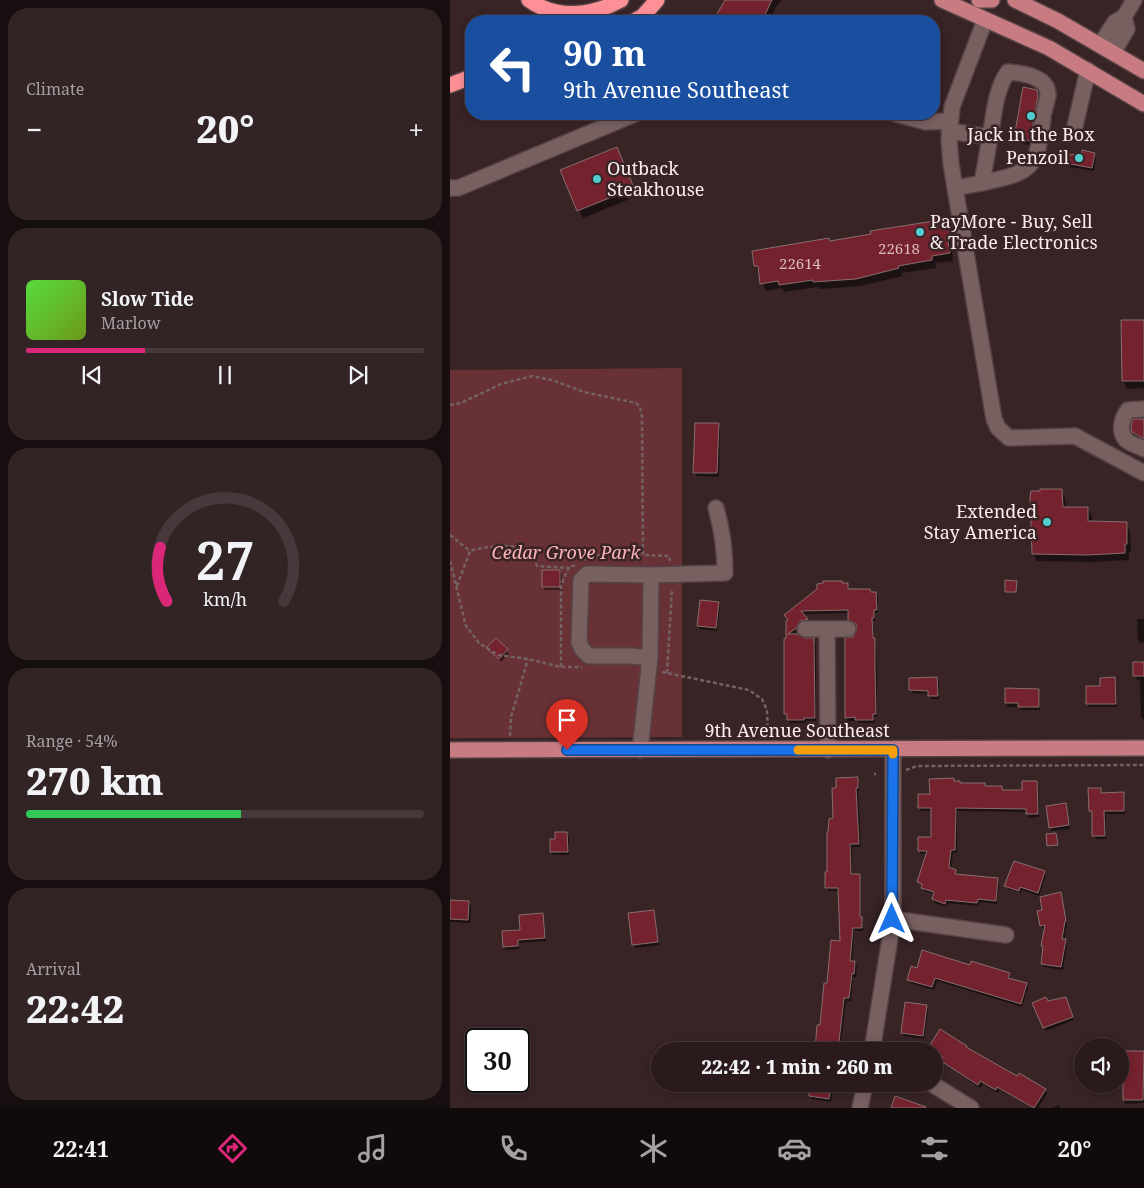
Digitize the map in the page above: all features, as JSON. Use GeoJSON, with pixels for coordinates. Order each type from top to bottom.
{"type":"FeatureCollection","features":[{"type":"Feature","properties":{"kind":"highway"},"geometry":{"type":"LineString","coordinates":[[529,0],[545,8],[575,14],[607,8],[622,0]]}},
{"type":"Feature","properties":{"kind":"highway"},"geometry":{"type":"LineString","coordinates":[[645,15],[657,0]]}},
{"type":"Feature","properties":{"kind":"highway"},"geometry":{"type":"LineString","coordinates":[[450,85],[465,79]]}},
{"type":"Feature","properties":{"kind":"main road"},"geometry":{"type":"LineString","coordinates":[[942,0],[1049,48],[1144,104]]}},
{"type":"Feature","properties":{"kind":"main road"},"geometry":{"type":"LineString","coordinates":[[979,0],[992,0]]}},
{"type":"Feature","properties":{"kind":"main road"},"geometry":{"type":"LineString","coordinates":[[1015,0],[1058,21],[1144,71]]}},
{"type":"Feature","properties":{"kind":"main road","name":"9th Avenue Southeast"},"geometry":{"type":"LineString","coordinates":[[450,750],[1144,748]]}},
{"type":"Feature","properties":{"kind":"street"},"geometry":{"type":"LineString","coordinates":[[1107,49],[1127,30],[1124,17],[1134,0]]}},
{"type":"Feature","properties":{"kind":"street"},"geometry":{"type":"LineString","coordinates":[[986,20],[952,107],[949,126],[951,164],[994,419],[998,428],[1009,438],[1075,436],[1144,473]]}},
{"type":"Feature","properties":{"kind":"street"},"geometry":{"type":"LineString","coordinates":[[1074,130],[1088,70]]}},
{"type":"Feature","properties":{"kind":"street"},"geometry":{"type":"LineString","coordinates":[[955,188],[982,183],[1018,174],[1027,168],[1036,155],[1048,95],[1045,85],[1036,78],[1008,72],[1002,80],[982,183]]}},
{"type":"Feature","properties":{"kind":"street"},"geometry":{"type":"LineString","coordinates":[[450,188],[458,188],[621,120]]}},
{"type":"Feature","properties":{"kind":"street"},"geometry":{"type":"LineString","coordinates":[[918,120],[990,137]]}},
{"type":"Feature","properties":{"kind":"street"},"geometry":{"type":"LineString","coordinates":[[1144,409],[1128,410],[1122,418],[1122,432],[1126,440],[1144,449]]}},
{"type":"Feature","properties":{"kind":"street"},"geometry":{"type":"LineString","coordinates":[[650,658],[589,656],[582,649],[578,642],[581,580],[587,574],[651,575],[725,572],[722,534],[716,508]]}},
{"type":"Feature","properties":{"kind":"street"},"geometry":{"type":"LineString","coordinates":[[640,750],[650,658],[651,575]]}},
{"type":"Feature","properties":{"kind":"street"},"geometry":{"type":"LineString","coordinates":[[827,629],[828,750]]}},
{"type":"Feature","properties":{"kind":"street"},"geometry":{"type":"LineString","coordinates":[[805,630],[848,629]]}},
{"type":"Feature","properties":{"kind":"street"},"geometry":{"type":"LineString","coordinates":[[876,1042],[892,919],[893,750]]}},
{"type":"Feature","properties":{"kind":"street"},"geometry":{"type":"LineString","coordinates":[[892,919],[1006,935]]}},
{"type":"Feature","properties":{"kind":"street"},"geometry":{"type":"LineString","coordinates":[[943,1091],[971,1108]]}},
{"type":"Feature","properties":{"kind":"street"},"geometry":{"type":"LineString","coordinates":[[860,1108],[863,1092]]}},
{"type":"Feature","properties":{"kind":"path"},"geometry":{"type":"LineString","coordinates":[[450,405],[461,403],[500,384],[532,376],[552,380],[584,392],[636,403],[640,407],[642,416],[643,554]]}},
{"type":"Feature","properties":{"kind":"path"},"geometry":{"type":"LineString","coordinates":[[450,535],[470,551]]}},
{"type":"Feature","properties":{"kind":"path"},"geometry":{"type":"LineString","coordinates":[[470,551],[481,548],[520,548],[528,552],[537,566],[569,567],[589,558],[608,555],[643,554],[669,556],[672,574],[667,673]]}},
{"type":"Feature","properties":{"kind":"path"},"geometry":{"type":"LineString","coordinates":[[456,587],[470,551]]}},
{"type":"Feature","properties":{"kind":"path"},"geometry":{"type":"LineString","coordinates":[[569,567],[581,580]]}},
{"type":"Feature","properties":{"kind":"path"},"geometry":{"type":"LineString","coordinates":[[561,667],[561,585],[569,567]]}},
{"type":"Feature","properties":{"kind":"path"},"geometry":{"type":"LineString","coordinates":[[509,750],[511,717],[528,659]]}},
{"type":"Feature","properties":{"kind":"path"},"geometry":{"type":"LineString","coordinates":[[902,774],[910,767],[917,766],[1144,765]]}},
{"type":"Feature","properties":{"kind":"green space","name":"Cedar Grove Park"},"geometry":{"type":"Polygon","coordinates":[[[682,368],[682,737],[450,738],[450,370],[682,368]]]}},
{"type":"Feature","properties":{"kind":"building"},"geometry":{"type":"Polygon","coordinates":[[[725,0],[772,0],[765,15],[716,15],[725,0]]]}},
{"type":"Feature","properties":{"kind":"building","name":"Jack in the Box"},"geometry":{"type":"Polygon","coordinates":[[[1023,87],[1037,90],[1038,96],[1030,141],[1014,138],[1023,87]]]}},
{"type":"Feature","properties":{"kind":"building","name":"Outback Steakhouse"},"geometry":{"type":"Polygon","coordinates":[[[617,147],[634,188],[577,211],[560,170],[617,147]]]}},
{"type":"Feature","properties":{"kind":"building","name":"Penzoil"},"geometry":{"type":"Polygon","coordinates":[[[1082,150],[1095,153],[1092,168],[1049,160],[1049,156],[1082,154],[1082,150]]]}},
{"type":"Feature","properties":{"kind":"building"},"geometry":{"type":"Polygon","coordinates":[[[947,219],[950,253],[932,256],[932,260],[898,266],[899,268],[856,279],[813,282],[813,280],[779,285],[778,281],[760,284],[758,266],[754,266],[752,251],[829,238],[830,241],[871,234],[870,231],[947,219]]]}},
{"type":"Feature","properties":{"kind":"building"},"geometry":{"type":"Polygon","coordinates":[[[1121,320],[1144,320],[1144,381],[1122,381],[1121,320]]]}},
{"type":"Feature","properties":{"kind":"building"},"geometry":{"type":"Polygon","coordinates":[[[1133,419],[1144,419],[1144,439],[1132,432],[1133,419]]]}},
{"type":"Feature","properties":{"kind":"building"},"geometry":{"type":"Polygon","coordinates":[[[695,423],[719,423],[717,473],[693,473],[695,423]]]}},
{"type":"Feature","properties":{"kind":"building","name":"Extended Stay America"},"geometry":{"type":"Polygon","coordinates":[[[1040,489],[1062,489],[1063,507],[1088,507],[1088,521],[1127,522],[1125,553],[1087,555],[1032,554],[1030,497],[1031,491],[1040,491],[1040,489]]]}},
{"type":"Feature","properties":{"kind":"building"},"geometry":{"type":"Polygon","coordinates":[[[542,570],[560,570],[560,587],[542,587],[542,570]]]}},
{"type":"Feature","properties":{"kind":"building"},"geometry":{"type":"Polygon","coordinates":[[[1005,580],[1017,581],[1016,592],[1005,592],[1005,580]]]}},
{"type":"Feature","properties":{"kind":"building"},"geometry":{"type":"Polygon","coordinates":[[[823,581],[842,581],[842,583],[848,583],[848,589],[870,589],[871,592],[876,592],[877,610],[874,610],[874,618],[872,618],[873,638],[875,638],[876,714],[873,714],[873,720],[855,720],[855,717],[845,718],[845,638],[853,637],[857,629],[856,624],[848,620],[848,610],[801,611],[808,619],[800,621],[796,628],[788,634],[814,638],[815,718],[787,720],[787,714],[784,714],[784,639],[786,638],[786,621],[788,620],[784,615],[817,589],[817,584],[823,583],[823,581]]]}},
{"type":"Feature","properties":{"kind":"building"},"geometry":{"type":"Polygon","coordinates":[[[700,600],[719,602],[716,628],[697,626],[700,600]]]}},
{"type":"Feature","properties":{"kind":"building"},"geometry":{"type":"Polygon","coordinates":[[[496,638],[508,649],[499,659],[486,648],[496,638]]]}},
{"type":"Feature","properties":{"kind":"building"},"geometry":{"type":"Polygon","coordinates":[[[1133,662],[1144,662],[1144,676],[1133,676],[1133,662]]]}},
{"type":"Feature","properties":{"kind":"building"},"geometry":{"type":"Polygon","coordinates":[[[937,677],[938,696],[928,696],[928,691],[909,690],[909,678],[937,677]]]}},
{"type":"Feature","properties":{"kind":"building"},"geometry":{"type":"Polygon","coordinates":[[[1115,677],[1116,704],[1086,704],[1086,686],[1100,686],[1100,678],[1115,677]]]}},
{"type":"Feature","properties":{"kind":"building"},"geometry":{"type":"Polygon","coordinates":[[[1005,688],[1039,689],[1039,707],[1018,707],[1018,703],[1005,703],[1005,688]]]}},
{"type":"Feature","properties":{"kind":"building"},"geometry":{"type":"Polygon","coordinates":[[[858,777],[858,788],[856,788],[859,844],[850,844],[851,874],[860,874],[860,917],[862,917],[862,928],[853,928],[850,961],[855,961],[854,974],[852,973],[849,998],[844,998],[839,1042],[816,1042],[817,1025],[820,1025],[824,983],[827,983],[831,940],[840,941],[838,888],[825,888],[827,832],[829,819],[833,818],[832,788],[836,788],[836,778],[858,777]]]}},
{"type":"Feature","properties":{"kind":"building"},"geometry":{"type":"Polygon","coordinates":[[[954,778],[954,781],[960,781],[960,783],[985,783],[985,786],[1002,786],[1002,790],[1022,790],[1022,781],[1037,781],[1038,814],[1026,814],[1026,809],[956,808],[955,850],[951,850],[949,867],[956,870],[955,874],[998,878],[996,901],[978,899],[977,903],[946,900],[945,904],[932,899],[934,892],[921,888],[922,884],[917,882],[927,851],[918,851],[918,837],[931,837],[931,808],[918,808],[918,794],[930,794],[929,779],[954,778]]]}},
{"type":"Feature","properties":{"kind":"building"},"geometry":{"type":"Polygon","coordinates":[[[1088,788],[1101,788],[1101,793],[1124,792],[1124,811],[1104,811],[1105,836],[1092,836],[1092,811],[1089,811],[1088,788]]]}},
{"type":"Feature","properties":{"kind":"building"},"geometry":{"type":"Polygon","coordinates":[[[1066,803],[1069,825],[1049,828],[1046,806],[1066,803]]]}},
{"type":"Feature","properties":{"kind":"building"},"geometry":{"type":"Polygon","coordinates":[[[555,832],[567,832],[568,852],[550,852],[550,839],[555,839],[555,832]]]}},
{"type":"Feature","properties":{"kind":"building"},"geometry":{"type":"Polygon","coordinates":[[[1056,833],[1058,845],[1047,846],[1046,834],[1056,833]]]}},
{"type":"Feature","properties":{"kind":"building"},"geometry":{"type":"Polygon","coordinates":[[[1014,861],[1045,871],[1038,893],[1020,887],[1019,891],[1004,886],[1014,861]]]}},
{"type":"Feature","properties":{"kind":"building"},"geometry":{"type":"Polygon","coordinates":[[[1061,892],[1066,921],[1062,939],[1066,939],[1061,967],[1041,964],[1043,946],[1041,946],[1045,925],[1040,926],[1037,911],[1042,910],[1040,897],[1061,892]]]}},
{"type":"Feature","properties":{"kind":"building"},"geometry":{"type":"Polygon","coordinates":[[[450,900],[469,901],[468,920],[450,919],[450,900]]]}},
{"type":"Feature","properties":{"kind":"building"},"geometry":{"type":"Polygon","coordinates":[[[654,910],[658,942],[632,945],[628,913],[654,910]]]}},
{"type":"Feature","properties":{"kind":"building"},"geometry":{"type":"Polygon","coordinates":[[[543,913],[545,938],[518,940],[518,946],[503,947],[502,931],[520,930],[519,915],[543,913]]]}},
{"type":"Feature","properties":{"kind":"building"},"geometry":{"type":"Polygon","coordinates":[[[922,950],[970,965],[971,961],[1010,973],[1008,978],[1027,983],[1021,1004],[935,978],[932,987],[907,980],[911,966],[917,968],[922,950]]]}},
{"type":"Feature","properties":{"kind":"building"},"geometry":{"type":"Polygon","coordinates":[[[1046,997],[1048,1001],[1066,997],[1073,1017],[1043,1028],[1032,1003],[1046,997]]]}},
{"type":"Feature","properties":{"kind":"building"},"geometry":{"type":"Polygon","coordinates":[[[905,1002],[927,1005],[923,1036],[901,1033],[905,1002]]]}},
{"type":"Feature","properties":{"kind":"building"},"geometry":{"type":"Polygon","coordinates":[[[940,1029],[966,1047],[1017,1076],[1019,1073],[1046,1089],[1034,1108],[997,1087],[996,1090],[980,1081],[978,1085],[943,1062],[943,1042],[932,1042],[940,1029]]]}},
{"type":"Feature","properties":{"kind":"building"},"geometry":{"type":"Polygon","coordinates":[[[1129,1051],[1144,1051],[1143,1100],[1123,1100],[1123,1093],[1129,1093],[1129,1051]]]}},
{"type":"Feature","properties":{"kind":"building"},"geometry":{"type":"Polygon","coordinates":[[[809,1092],[830,1092],[829,1099],[809,1096],[809,1092]]]}},
{"type":"Feature","properties":{"kind":"building"},"geometry":{"type":"Polygon","coordinates":[[[895,1096],[926,1107],[891,1108],[895,1096]]]}},
{"type":"Feature","properties":{"kind":"slow traffic"},"geometry":{"type":"LineString","coordinates":[[798,750],[893,750],[893,754]]}},
{"type":"Feature","properties":{"kind":"place","name":"Jack in the Box"},"geometry":{"type":"Point","coordinates":[1031,116]}},
{"type":"Feature","properties":{"kind":"place","name":"Penzoil"},"geometry":{"type":"Point","coordinates":[1079,158]}},
{"type":"Feature","properties":{"kind":"place","name":"Outback Steakhouse"},"geometry":{"type":"Point","coordinates":[597,179]}},
{"type":"Feature","properties":{"kind":"place","name":"PayMore - Buy, Sell & Trade Electronics"},"geometry":{"type":"Point","coordinates":[920,232]}},
{"type":"Feature","properties":{"kind":"place","name":"Extended Stay America"},"geometry":{"type":"Point","coordinates":[1047,522]}},
{"type":"Feature","properties":{"kind":"route"},"geometry":{"type":"LineString","coordinates":[[567,750],[893,750],[892,919]]}}]}
